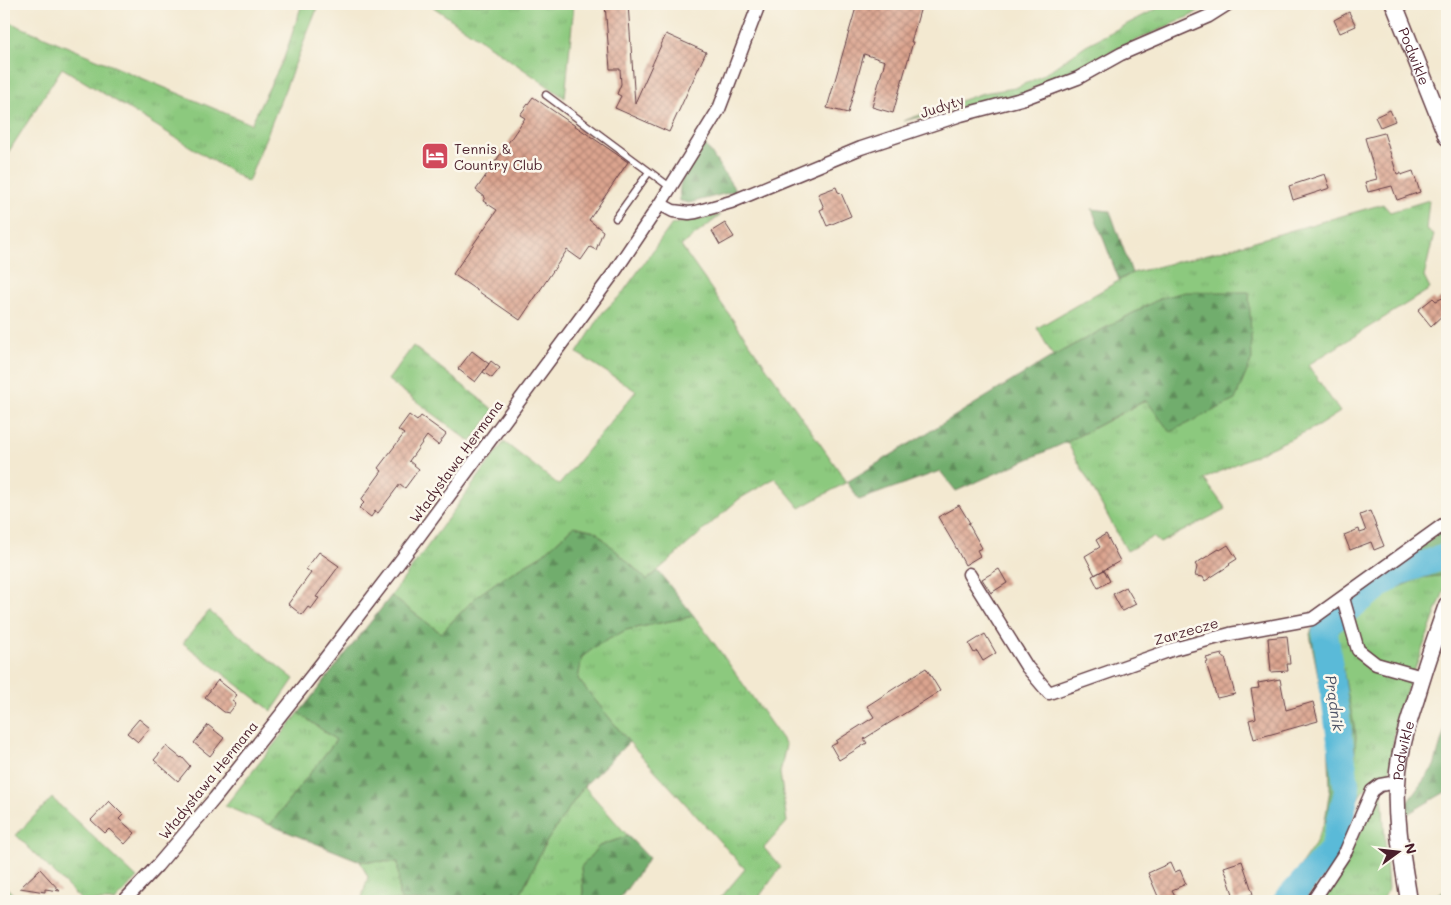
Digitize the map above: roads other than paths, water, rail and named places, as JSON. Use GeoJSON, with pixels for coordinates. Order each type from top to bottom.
{"type":"FeatureCollection","features":[{"type":"Feature","properties":{"kind":"street","name":"Władysława Hermana"},"geometry":{"type":"LineString","coordinates":[[124,901],[157,866],[214,798],[332,650],[602,290],[660,204],[719,109],[759,4]]}},
{"type":"Feature","properties":{"kind":"street","name":"Judyty"},"geometry":{"type":"LineString","coordinates":[[660,204],[673,211],[689,213],[731,202],[861,148],[961,114],[1025,98],[1078,78],[1121,54],[1209,16],[1228,4]]}},
{"type":"Feature","properties":{"kind":"street","name":"Podwikle"},"geometry":{"type":"LineString","coordinates":[[1394,4],[1447,137]]}},
{"type":"Feature","properties":{"kind":"street","name":"Zarzecze"},"geometry":{"type":"LineString","coordinates":[[969,574],[1027,667],[1049,692],[1174,649],[1230,634],[1312,619],[1343,600],[1447,522]]}},
{"type":"Feature","properties":{"kind":"street"},"geometry":{"type":"LineString","coordinates":[[1343,600],[1358,650],[1376,664],[1422,677]]}},
{"type":"Feature","properties":{"kind":"street","name":"Podwikle"},"geometry":{"type":"LineString","coordinates":[[1409,901],[1399,841],[1397,782],[1407,725],[1447,605]]}},
{"type":"Feature","properties":{"kind":"street"},"geometry":{"type":"LineString","coordinates":[[1313,901],[1346,852],[1372,791],[1380,785],[1397,782]]}},
{"type":"Feature","properties":{"kind":"lane"},"geometry":{"type":"LineString","coordinates":[[546,95],[670,187]]}},
{"type":"Feature","properties":{"kind":"lane"},"geometry":{"type":"LineString","coordinates":[[616,218],[649,172]]}},
{"type":"Feature","properties":{"kind":"waterway","name":"Prądnik"},"geometry":{"type":"LineString","coordinates":[[1286,901],[1333,849],[1347,791],[1325,632],[1329,623],[1397,573],[1447,556]]}},
{"type":"Feature","properties":{"kind":"place","name":"Tennis & Country Club"},"geometry":{"type":"Point","coordinates":[435,156]}}]}
